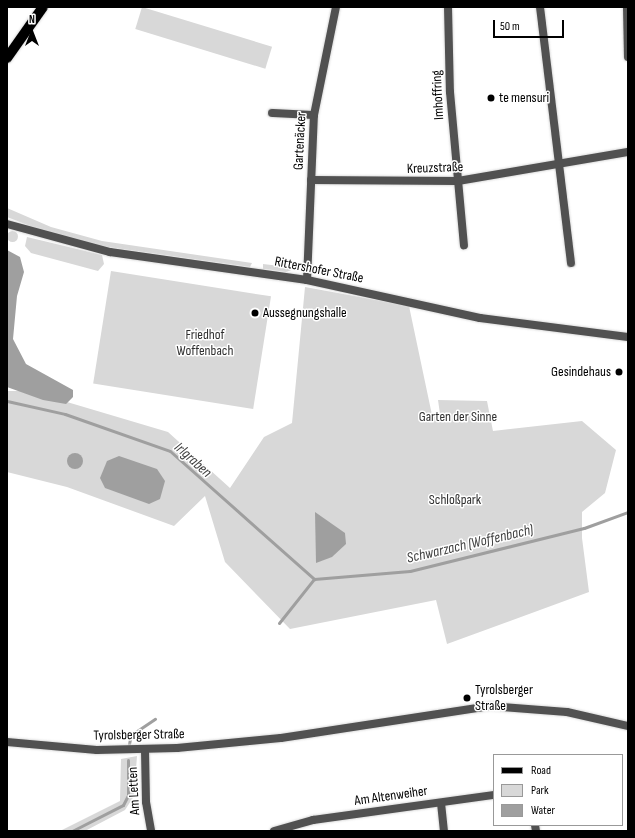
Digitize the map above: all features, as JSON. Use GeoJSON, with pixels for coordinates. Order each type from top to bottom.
{"type":"FeatureCollection","features":[{"type":"Feature","properties":{"kind":"main road"},"geometry":{"type":"LineString","coordinates":[[7,58],[43,7]]}},
{"type":"Feature","properties":{"kind":"street","name":"Gartenäcker"},"geometry":{"type":"LineString","coordinates":[[307,280],[314,115],[336,7]]}},
{"type":"Feature","properties":{"kind":"street","name":"Imhoffring"},"geometry":{"type":"LineString","coordinates":[[448,7],[458,181],[464,245]]}},
{"type":"Feature","properties":{"kind":"street"},"geometry":{"type":"LineString","coordinates":[[540,7],[571,263]]}},
{"type":"Feature","properties":{"kind":"street"},"geometry":{"type":"LineString","coordinates":[[627,7],[628,52]]}},
{"type":"Feature","properties":{"kind":"street"},"geometry":{"type":"LineString","coordinates":[[272,113],[314,115]]}},
{"type":"Feature","properties":{"kind":"street","name":"Kreuzstraße"},"geometry":{"type":"LineString","coordinates":[[311,180],[458,181],[628,152]]}},
{"type":"Feature","properties":{"kind":"street","name":"Rittershofer Straße"},"geometry":{"type":"LineString","coordinates":[[7,224],[110,252],[307,280],[480,318],[628,337]]}},
{"type":"Feature","properties":{"kind":"street","name":"Tyrolsberger Straße"},"geometry":{"type":"LineString","coordinates":[[7,742],[74,749],[145,750],[281,738],[489,706],[566,712],[628,726]]}},
{"type":"Feature","properties":{"kind":"street","name":"Am Letten"},"geometry":{"type":"LineString","coordinates":[[145,750],[146,802],[151,831]]}},
{"type":"Feature","properties":{"kind":"street","name":"Am Altenweiher"},"geometry":{"type":"LineString","coordinates":[[274,831],[493,795]]}},
{"type":"Feature","properties":{"kind":"street"},"geometry":{"type":"LineString","coordinates":[[441,803],[444,831]]}},
{"type":"Feature","properties":{"kind":"green space"},"geometry":{"type":"Polygon","coordinates":[[[142,7],[272,47],[265,69],[135,29],[142,7]]]}},
{"type":"Feature","properties":{"kind":"green space"},"geometry":{"type":"Polygon","coordinates":[[[7,208],[51,227],[102,241],[252,263],[250,267],[101,246],[51,234],[7,217],[7,208]]]}},
{"type":"Feature","properties":{"kind":"green space"},"geometry":{"type":"Polygon","coordinates":[[[12,230],[16,232],[18,236],[16,240],[12,242],[8,240],[6,236],[8,232],[12,230]]]}},
{"type":"Feature","properties":{"kind":"green space"},"geometry":{"type":"Polygon","coordinates":[[[27,237],[102,255],[104,264],[98,271],[31,253],[25,246],[27,237]]]}},
{"type":"Feature","properties":{"kind":"green space"},"geometry":{"type":"Polygon","coordinates":[[[263,264],[297,268],[286,272],[263,269],[263,264]]]}},
{"type":"Feature","properties":{"kind":"green space","name":"Friedhof Woffenbach"},"geometry":{"type":"Polygon","coordinates":[[[111,271],[271,296],[253,409],[93,384],[111,271]]]}},
{"type":"Feature","properties":{"kind":"green space"},"geometry":{"type":"Polygon","coordinates":[[[305,287],[409,306],[432,415],[440,414],[438,400],[487,401],[493,431],[582,421],[616,450],[605,493],[582,512],[582,538],[589,592],[447,644],[436,600],[290,629],[225,562],[205,496],[174,526],[67,487],[7,472],[7,391],[30,391],[168,432],[230,488],[264,437],[292,423],[305,287]]]}},
{"type":"Feature","properties":{"kind":"green space"},"geometry":{"type":"Polygon","coordinates":[[[137,756],[134,796],[125,810],[85,831],[60,831],[120,801],[121,759],[137,756]]]}},
{"type":"Feature","properties":{"kind":"water"},"geometry":{"type":"Polygon","coordinates":[[[7,250],[20,257],[24,272],[17,296],[13,339],[26,364],[73,390],[73,397],[66,404],[43,400],[7,387],[7,250]]]}},
{"type":"Feature","properties":{"kind":"water"},"geometry":{"type":"Polygon","coordinates":[[[75,453],[82,458],[83,461],[78,468],[75,469],[68,464],[67,461],[72,454],[75,453]]]}},
{"type":"Feature","properties":{"kind":"water"},"geometry":{"type":"Polygon","coordinates":[[[119,456],[157,469],[165,481],[160,499],[149,504],[105,488],[100,478],[107,461],[119,456]]]}},
{"type":"Feature","properties":{"kind":"water"},"geometry":{"type":"Polygon","coordinates":[[[315,512],[345,533],[346,544],[332,557],[316,563],[315,512]]]}},
{"type":"Feature","properties":{"kind":"waterway","name":"Irlgraben"},"geometry":{"type":"LineString","coordinates":[[7,401],[65,414],[170,451],[314,579]]}},
{"type":"Feature","properties":{"kind":"waterway","name":"Schwarzach (Woffenbach)"},"geometry":{"type":"LineString","coordinates":[[314,579],[410,571],[584,528],[628,512]]}},
{"type":"Feature","properties":{"kind":"waterway"},"geometry":{"type":"LineString","coordinates":[[279,623],[314,579]]}},
{"type":"Feature","properties":{"kind":"waterway"},"geometry":{"type":"LineString","coordinates":[[131,735],[155,719]]}},
{"type":"Feature","properties":{"kind":"waterway"},"geometry":{"type":"LineString","coordinates":[[129,744],[130,739]]}},
{"type":"Feature","properties":{"kind":"waterway"},"geometry":{"type":"LineString","coordinates":[[72,831],[123,805],[128,795],[128,760]]}},
{"type":"Feature","properties":{"kind":"place","name":"te mensuri"},"geometry":{"type":"Point","coordinates":[491,98]}},
{"type":"Feature","properties":{"kind":"place","name":"Aussegnungshalle"},"geometry":{"type":"Point","coordinates":[255,313]}},
{"type":"Feature","properties":{"kind":"place","name":"Gesindehaus"},"geometry":{"type":"Point","coordinates":[619,372]}},
{"type":"Feature","properties":{"kind":"place","name":"Tyrolsberger Straße"},"geometry":{"type":"Point","coordinates":[467,698]}},
{"type":"Feature","properties":{"kind":"park label","name":"Garten der Sinne"},"geometry":{"type":"Point","coordinates":[458,417]}},
{"type":"Feature","properties":{"kind":"park label","name":"Schloßpark"},"geometry":{"type":"Point","coordinates":[455,500]}}]}
